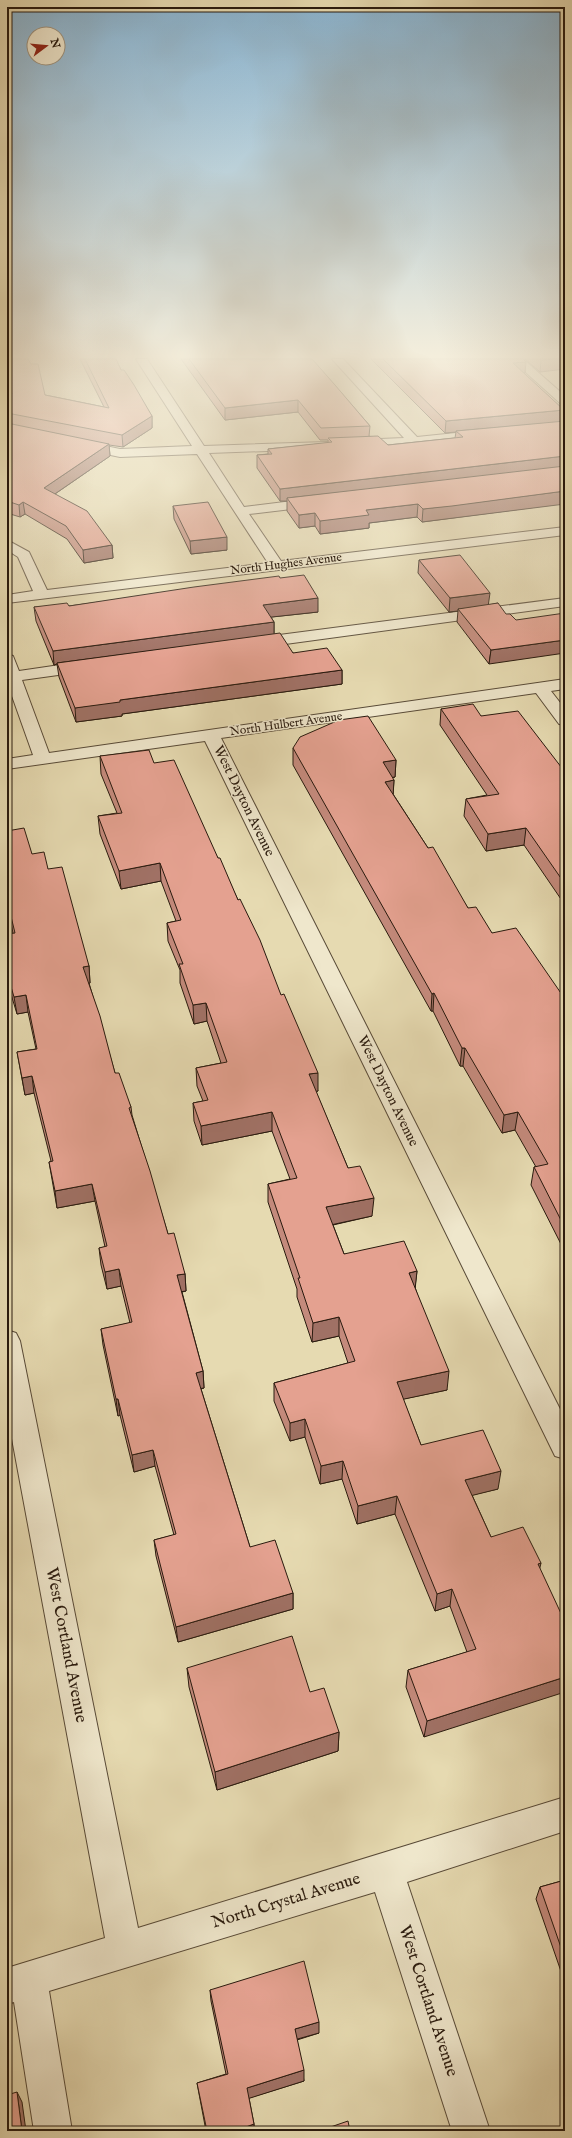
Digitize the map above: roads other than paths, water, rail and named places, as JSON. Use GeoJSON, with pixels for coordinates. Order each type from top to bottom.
{"type":"FeatureCollection","features":[{"type":"Feature","properties":{"kind":"street"},"geometry":{"type":"LineString","coordinates":[[205,459],[276,565]]}},
{"type":"Feature","properties":{"kind":"street"},"geometry":{"type":"LineString","coordinates":[[241,511],[333,500]]}},
{"type":"Feature","properties":{"kind":"street","name":"North Hughes Avenue"},"geometry":{"type":"LineString","coordinates":[[7,599],[565,530]]}},
{"type":"Feature","properties":{"kind":"street"},"geometry":{"type":"LineString","coordinates":[[7,544],[24,555],[42,595]]}},
{"type":"Feature","properties":{"kind":"street"},"geometry":{"type":"LineString","coordinates":[[242,645],[565,602]]}},
{"type":"Feature","properties":{"kind":"street"},"geometry":{"type":"LineString","coordinates":[[7,659],[10,676],[42,759]]}},
{"type":"Feature","properties":{"kind":"street"},"geometry":{"type":"LineString","coordinates":[[10,676],[100,664]]}},
{"type":"Feature","properties":{"kind":"street","name":"North Hulbert Avenue"},"geometry":{"type":"LineString","coordinates":[[7,764],[565,684]]}},
{"type":"Feature","properties":{"kind":"street"},"geometry":{"type":"LineString","coordinates":[[540,688],[565,720]]}},
{"type":"Feature","properties":{"kind":"street","name":"West Dayton Avenue"},"geometry":{"type":"LineString","coordinates":[[211,735],[565,1447]]}},
{"type":"Feature","properties":{"kind":"street","name":"West Cortland Avenue"},"geometry":{"type":"LineString","coordinates":[[7,1341],[125,1950]]}},
{"type":"Feature","properties":{"kind":"street","name":"North Crystal Avenue"},"geometry":{"type":"LineString","coordinates":[[18,1983],[386,1872],[565,1814]]}},
{"type":"Feature","properties":{"kind":"street","name":"West Cortland Avenue"},"geometry":{"type":"LineString","coordinates":[[386,1872],[471,2131]]}},
{"type":"Feature","properties":{"kind":"street"},"geometry":{"type":"LineString","coordinates":[[18,1983],[53,2131]]}}]}
